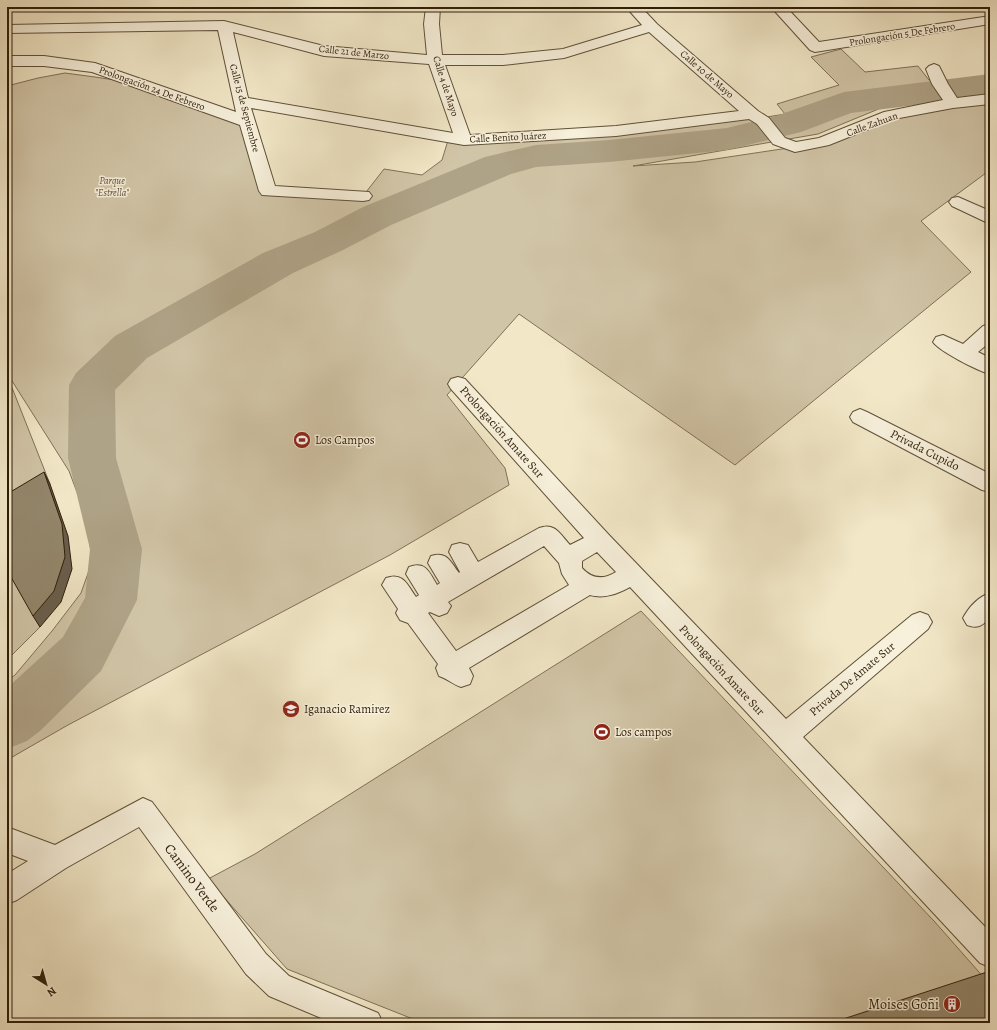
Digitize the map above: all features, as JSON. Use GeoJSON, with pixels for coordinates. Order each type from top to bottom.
{"type":"FeatureCollection","features":[{"type":"Feature","properties":{"kind":"street","name":"Calle 4 de Mayo"},"geometry":{"type":"LineString","coordinates":[[433,7],[431,20],[435,60],[464,140]]}},
{"type":"Feature","properties":{"kind":"street","name":"Calle 10 de Mayo"},"geometry":{"type":"LineString","coordinates":[[633,7],[652,27],[758,117],[779,141]]}},
{"type":"Feature","properties":{"kind":"street","name":"Prolongación 5 De Febrero"},"geometry":{"type":"LineString","coordinates":[[778,7],[815,47],[990,20]]}},
{"type":"Feature","properties":{"kind":"street","name":"Calle 21 de Marzo"},"geometry":{"type":"LineString","coordinates":[[7,29],[224,25],[324,51],[435,60],[503,60],[564,53],[652,27]]}},
{"type":"Feature","properties":{"kind":"street","name":"Calle 15 de Septiembre"},"geometry":{"type":"LineString","coordinates":[[224,25],[241,102],[268,190],[363,196]]}},
{"type":"Feature","properties":{"kind":"street","name":"Prolongación 24 De Febrero"},"geometry":{"type":"LineString","coordinates":[[7,61],[44,61],[95,68],[248,122]]}},
{"type":"Feature","properties":{"kind":"street"},"geometry":{"type":"LineString","coordinates":[[934,69],[940,84],[952,100]]}},
{"type":"Feature","properties":{"kind":"street","name":"Calle Zahuan"},"geometry":{"type":"LineString","coordinates":[[779,141],[795,147],[823,142],[890,115],[952,100],[990,99]]}},
{"type":"Feature","properties":{"kind":"street","name":"Calle Benito Juárez"},"geometry":{"type":"LineString","coordinates":[[241,102],[464,140],[616,131],[758,117]]}},
{"type":"Feature","properties":{"kind":"street"},"geometry":{"type":"LineString","coordinates":[[958,202],[990,218]]}},
{"type":"Feature","properties":{"kind":"street"},"geometry":{"type":"LineString","coordinates":[[964,354],[990,331]]}},
{"type":"Feature","properties":{"kind":"street"},"geometry":{"type":"LineString","coordinates":[[943,342],[990,367]]}},
{"type":"Feature","properties":{"kind":"street","name":"Prolongación Amate Sur"},"geometry":{"type":"LineString","coordinates":[[458,384],[601,541],[990,953]]}},
{"type":"Feature","properties":{"kind":"street","name":"Privada Cupido"},"geometry":{"type":"LineString","coordinates":[[860,417],[990,484]]}},
{"type":"Feature","properties":{"kind":"street"},"geometry":{"type":"LineString","coordinates":[[427,569],[472,580],[547,534],[571,561]]}},
{"type":"Feature","properties":{"kind":"street"},"geometry":{"type":"LineString","coordinates":[[518,627],[579,581],[571,568],[571,561],[574,555],[601,541]]}},
{"type":"Feature","properties":{"kind":"street"},"geometry":{"type":"LineString","coordinates":[[427,569],[472,580]]}},
{"type":"Feature","properties":{"kind":"street"},"geometry":{"type":"LineString","coordinates":[[427,569],[472,580],[518,627]]}},
{"type":"Feature","properties":{"kind":"street"},"geometry":{"type":"LineString","coordinates":[[518,627],[594,588],[606,587],[632,574]]}},
{"type":"Feature","properties":{"kind":"street","name":"Privada De Amate Sur"},"geometry":{"type":"LineString","coordinates":[[785,736],[920,622]]}},
{"type":"Feature","properties":{"kind":"street","name":"Camino Verde"},"geometry":{"type":"LineString","coordinates":[[56,859],[143,811],[256,964],[279,986],[368,1023]]}},
{"type":"Feature","properties":{"kind":"street"},"geometry":{"type":"LineString","coordinates":[[7,840],[56,859]]}},
{"type":"Feature","properties":{"kind":"street"},"geometry":{"type":"LineString","coordinates":[[7,890],[56,859]]}},
{"type":"Feature","properties":{"kind":"green space","name":"Parque \"Estrella\""},"geometry":{"type":"Polygon","coordinates":[[[841,49],[865,72],[918,66],[929,80],[940,84],[990,81],[990,93],[881,108],[818,134],[633,166],[695,162],[795,147],[890,115],[990,99],[990,170],[921,221],[971,272],[735,465],[519,314],[447,395],[505,468],[509,485],[390,555],[68,725],[7,760],[7,681],[15,675],[52,631],[81,593],[92,562],[87,519],[69,471],[7,373],[7,86],[65,73],[141,84],[248,122],[268,190],[363,196],[384,169],[422,175],[442,160],[449,137],[464,140],[752,114],[767,117],[785,114],[777,104],[839,85],[811,57],[841,49]]]}},
{"type":"Feature","properties":{"kind":"green space"},"geometry":{"type":"Polygon","coordinates":[[[7,375],[50,484],[7,511],[7,375]]]}},
{"type":"Feature","properties":{"kind":"green space"},"geometry":{"type":"Polygon","coordinates":[[[7,569],[40,627],[7,660],[7,569]]]}},
{"type":"Feature","properties":{"kind":"green space","name":"Los campos"},"geometry":{"type":"Polygon","coordinates":[[[641,611],[934,921],[986,980],[855,1023],[423,1023],[287,969],[208,879],[255,854],[641,611]]]}},
{"type":"Feature","properties":{"kind":"building"},"geometry":{"type":"Polygon","coordinates":[[[44,472],[62,524],[65,557],[54,591],[33,616],[7,570],[7,494],[44,472]]]}},
{"type":"Feature","properties":{"kind":"building","name":"Moises Goñi"},"geometry":{"type":"Polygon","coordinates":[[[990,971],[990,1023],[831,1023],[990,971]]]}},
{"type":"Feature","properties":{"kind":"waterway"},"geometry":{"type":"LineString","coordinates":[[7,723],[20,713],[82,654],[111,600],[116,549],[92,458],[92,385],[131,347],[278,263],[329,241],[377,216],[498,165],[536,156],[609,151],[727,139],[788,124],[844,103],[990,85]]}},
{"type":"Feature","properties":{"kind":"place","name":"Los Campos"},"geometry":{"type":"Point","coordinates":[302,440]}},
{"type":"Feature","properties":{"kind":"place","name":"Iganacio Ramirez"},"geometry":{"type":"Point","coordinates":[291,709]}},
{"type":"Feature","properties":{"kind":"place","name":"Los campos"},"geometry":{"type":"Point","coordinates":[602,732]}},
{"type":"Feature","properties":{"kind":"place","name":"Moises Goñi"},"geometry":{"type":"Point","coordinates":[952,1004]}}]}
